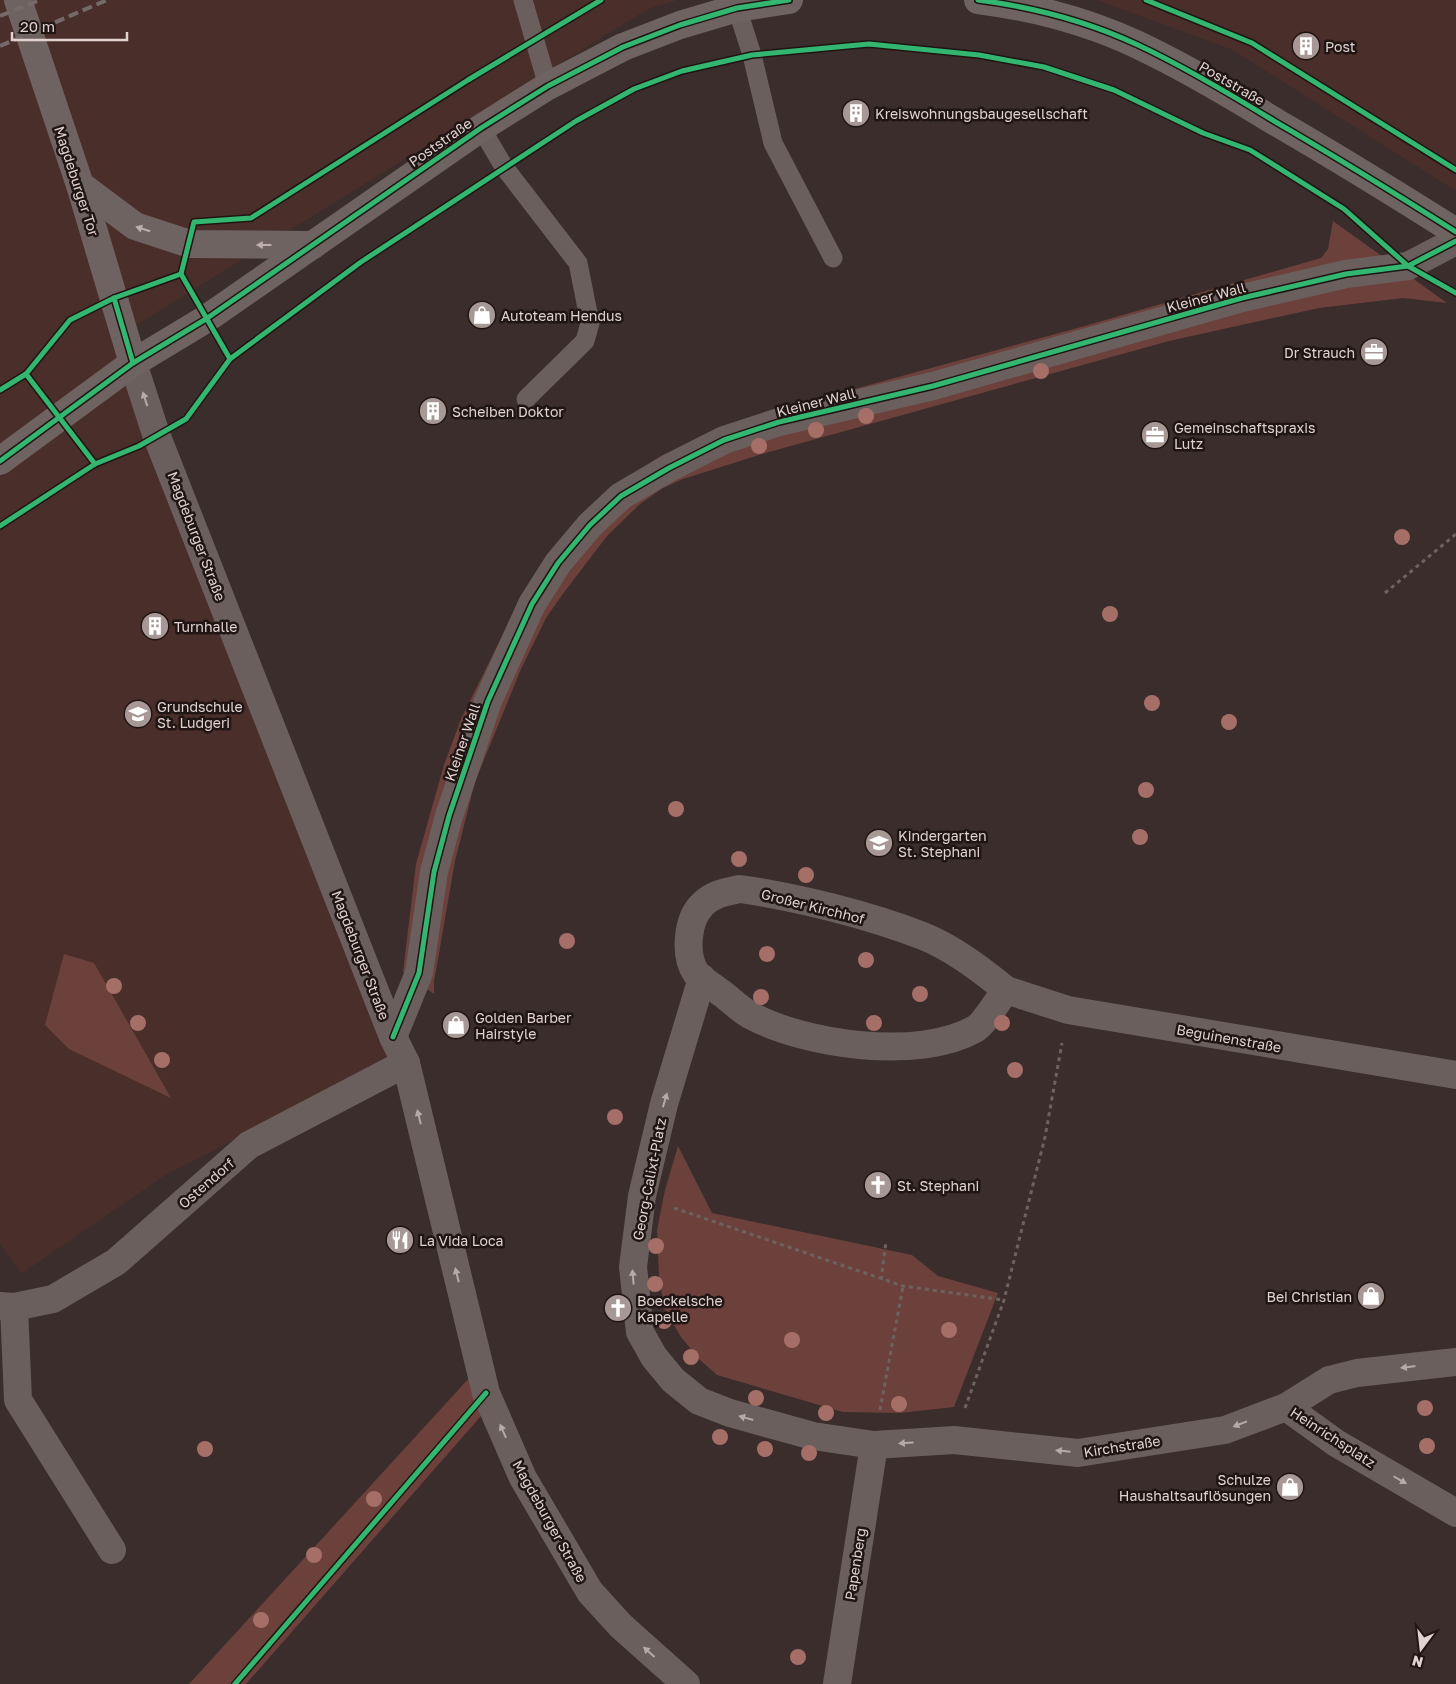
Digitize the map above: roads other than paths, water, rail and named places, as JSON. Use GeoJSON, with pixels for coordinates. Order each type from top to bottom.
{"type":"FeatureCollection","features":[{"type":"Feature","properties":{"kind":"main road","name":"Magdeburger Tor"},"geometry":{"type":"LineString","coordinates":[[18,0],[80,185],[133,363]]}},
{"type":"Feature","properties":{"kind":"main road","name":"Poststraße"},"geometry":{"type":"LineString","coordinates":[[0,461],[133,363],[206,319],[480,128],[548,86],[623,47],[680,25],[737,8],[789,0]]}},
{"type":"Feature","properties":{"kind":"main road","name":"Poststraße"},"geometry":{"type":"LineString","coordinates":[[978,0],[1039,12],[1087,25],[1138,45],[1208,82],[1362,172],[1456,232]]}},
{"type":"Feature","properties":{"kind":"main road"},"geometry":{"type":"LineString","coordinates":[[80,185],[135,226],[190,244],[313,245]]}},
{"type":"Feature","properties":{"kind":"street","name":"Kleiner Wall"},"geometry":{"type":"LineString","coordinates":[[393,1037],[419,973],[434,872],[449,816],[488,701],[532,604],[558,563],[590,525],[621,496],[669,468],[724,440],[779,422],[932,386],[1242,298],[1346,274],[1408,266],[1456,241]]}},
{"type":"Feature","properties":{"kind":"street","name":"Magdeburger Straße"},"geometry":{"type":"LineString","coordinates":[[133,363],[156,434],[393,1037],[406,1063],[486,1393],[523,1478],[590,1592],[621,1626],[686,1684]]}},
{"type":"Feature","properties":{"kind":"street","name":"Großer Kirchhof"},"geometry":{"type":"LineString","coordinates":[[740,889],[778,894],[924,937],[963,958],[1006,990],[976,1028],[944,1040],[909,1046],[859,1046],[800,1034],[750,1015],[702,978],[696,973],[689,952],[690,928],[701,905],[719,893],[740,889]]}},
{"type":"Feature","properties":{"kind":"street","name":"Georg-Calixt-Platz"},"geometry":{"type":"LineString","coordinates":[[702,978],[664,1104],[642,1196],[633,1267],[640,1332],[654,1357],[673,1380],[699,1401],[730,1413],[813,1436],[874,1445],[954,1440]]}},
{"type":"Feature","properties":{"kind":"street","name":"Beguinenstraße"},"geometry":{"type":"LineString","coordinates":[[1006,990],[1068,1010],[1456,1075]]}},
{"type":"Feature","properties":{"kind":"street","name":"Ostendorf"},"geometry":{"type":"LineString","coordinates":[[112,1550],[18,1400],[7,1306],[53,1299],[116,1262],[249,1145],[406,1063]]}},
{"type":"Feature","properties":{"kind":"street","name":"Heinrichsplatz"},"geometry":{"type":"LineString","coordinates":[[1456,1362],[1357,1373],[1328,1380],[1286,1407],[1336,1443],[1456,1513]]}},
{"type":"Feature","properties":{"kind":"street","name":"Kirchstraße"},"geometry":{"type":"LineString","coordinates":[[954,1440],[1078,1453],[1225,1430],[1286,1407]]}},
{"type":"Feature","properties":{"kind":"street","name":"Papenberg"},"geometry":{"type":"LineString","coordinates":[[837,1684],[874,1445]]}},
{"type":"Feature","properties":{"kind":"lane"},"geometry":{"type":"LineString","coordinates":[[523,0],[548,86]]}},
{"type":"Feature","properties":{"kind":"lane"},"geometry":{"type":"LineString","coordinates":[[737,8],[752,55],[774,144],[834,258]]}},
{"type":"Feature","properties":{"kind":"lane"},"geometry":{"type":"LineString","coordinates":[[480,128],[504,167],[578,263],[590,323],[585,340],[526,399]]}},
{"type":"Feature","properties":{"kind":"railway"},"geometry":{"type":"LineString","coordinates":[[0,16],[40,0]]}},
{"type":"Feature","properties":{"kind":"railway"},"geometry":{"type":"LineString","coordinates":[[0,46],[107,0]]}},
{"type":"Feature","properties":{"kind":"place","name":"Post"},"geometry":{"type":"Point","coordinates":[1306,46]}},
{"type":"Feature","properties":{"kind":"place","name":"Kreiswohnungsbaugesellschaft"},"geometry":{"type":"Point","coordinates":[856,113]}},
{"type":"Feature","properties":{"kind":"place","name":"Autoteam Hendus"},"geometry":{"type":"Point","coordinates":[482,315]}},
{"type":"Feature","properties":{"kind":"place","name":"Dr Strauch"},"geometry":{"type":"Point","coordinates":[1374,352]}},
{"type":"Feature","properties":{"kind":"place","name":"Scheiben Doktor"},"geometry":{"type":"Point","coordinates":[433,411]}},
{"type":"Feature","properties":{"kind":"place","name":"Gemeinschaftspraxis Lutz"},"geometry":{"type":"Point","coordinates":[1155,435]}},
{"type":"Feature","properties":{"kind":"place","name":"Turnhalle"},"geometry":{"type":"Point","coordinates":[155,626]}},
{"type":"Feature","properties":{"kind":"place","name":"Grundschule St. Ludgeri"},"geometry":{"type":"Point","coordinates":[138,714]}},
{"type":"Feature","properties":{"kind":"place","name":"Kindergarten St. Stephani"},"geometry":{"type":"Point","coordinates":[879,843]}},
{"type":"Feature","properties":{"kind":"place","name":"Golden Barber Hairstyle"},"geometry":{"type":"Point","coordinates":[456,1025]}},
{"type":"Feature","properties":{"kind":"place","name":"St. Stephani"},"geometry":{"type":"Point","coordinates":[878,1185]}},
{"type":"Feature","properties":{"kind":"place","name":"La Vida Loca"},"geometry":{"type":"Point","coordinates":[400,1240]}},
{"type":"Feature","properties":{"kind":"place","name":"Bei Christian"},"geometry":{"type":"Point","coordinates":[1371,1296]}},
{"type":"Feature","properties":{"kind":"place","name":"Boeckelsche Kapelle"},"geometry":{"type":"Point","coordinates":[618,1308]}},
{"type":"Feature","properties":{"kind":"place","name":"Schulze Haushaltsauflösungen"},"geometry":{"type":"Point","coordinates":[1290,1487]}}]}
